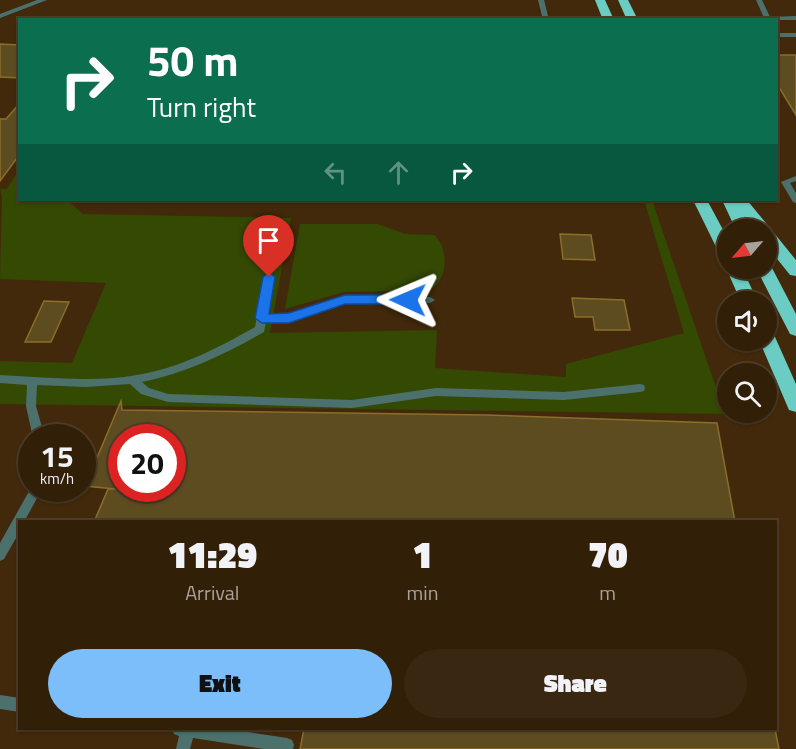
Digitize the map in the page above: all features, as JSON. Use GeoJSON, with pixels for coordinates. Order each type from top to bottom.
{"type":"FeatureCollection","features":[{"type":"Feature","properties":{"kind":"highway"},"geometry":{"type":"LineString","coordinates":[[600,0],[608,18]]}},
{"type":"Feature","properties":{"kind":"highway"},"geometry":{"type":"LineString","coordinates":[[623,0],[632,18]]}},
{"type":"Feature","properties":{"kind":"highway"},"geometry":{"type":"LineString","coordinates":[[701,201],[717,233]]}},
{"type":"Feature","properties":{"kind":"highway"},"geometry":{"type":"LineString","coordinates":[[730,201],[738,219]]}},
{"type":"Feature","properties":{"kind":"highway"},"geometry":{"type":"LineString","coordinates":[[741,201],[755,219]]}},
{"type":"Feature","properties":{"kind":"highway"},"geometry":{"type":"LineString","coordinates":[[777,248],[796,271]]}},
{"type":"Feature","properties":{"kind":"highway"},"geometry":{"type":"LineString","coordinates":[[770,279],[796,330]]}},
{"type":"Feature","properties":{"kind":"highway"},"geometry":{"type":"LineString","coordinates":[[772,351],[796,405]]}},
{"type":"Feature","properties":{"kind":"street"},"geometry":{"type":"LineString","coordinates":[[0,16],[43,0]]}},
{"type":"Feature","properties":{"kind":"street"},"geometry":{"type":"LineString","coordinates":[[778,34],[796,35]]}},
{"type":"Feature","properties":{"kind":"lane"},"geometry":{"type":"LineString","coordinates":[[541,0],[546,18]]}},
{"type":"Feature","properties":{"kind":"lane"},"geometry":{"type":"LineString","coordinates":[[759,0],[768,18]]}},
{"type":"Feature","properties":{"kind":"lane"},"geometry":{"type":"LineString","coordinates":[[778,19],[796,18]]}},
{"type":"Feature","properties":{"kind":"lane"},"geometry":{"type":"LineString","coordinates":[[796,178],[785,182],[796,200]]}},
{"type":"Feature","properties":{"kind":"lane"},"geometry":{"type":"LineString","coordinates":[[0,379],[132,380],[185,367],[214,356],[260,328],[269,277]]}},
{"type":"Feature","properties":{"kind":"lane"},"geometry":{"type":"LineString","coordinates":[[262,318],[289,318],[345,299],[430,300]]}},
{"type":"Feature","properties":{"kind":"lane"},"geometry":{"type":"LineString","coordinates":[[32,380],[31,406],[36,424]]}},
{"type":"Feature","properties":{"kind":"lane"},"geometry":{"type":"LineString","coordinates":[[132,380],[145,392],[168,398],[352,404],[436,392],[564,396],[640,388]]}},
{"type":"Feature","properties":{"kind":"lane"},"geometry":{"type":"LineString","coordinates":[[19,520],[29,502]]}},
{"type":"Feature","properties":{"kind":"lane"},"geometry":{"type":"LineString","coordinates":[[0,555],[18,522]]}},
{"type":"Feature","properties":{"kind":"lane"},"geometry":{"type":"LineString","coordinates":[[0,702],[18,705]]}},
{"type":"Feature","properties":{"kind":"lane"},"geometry":{"type":"LineString","coordinates":[[183,749],[183,730],[287,745]]}},
{"type":"Feature","properties":{"kind":"green space"},"geometry":{"type":"Polygon","coordinates":[[[18,171],[18,201],[68,201],[83,214],[291,218],[270,333],[437,330],[435,368],[566,377],[566,364],[684,333],[644,201],[652,201],[717,391],[717,414],[0,404],[0,361],[72,363],[106,283],[0,279],[2,197],[0,189],[7,189],[18,171]]]}},
{"type":"Feature","properties":{"kind":"green space"},"geometry":{"type":"Polygon","coordinates":[[[300,224],[377,224],[406,234],[434,235],[439,241],[444,256],[443,273],[435,286],[428,290],[344,292],[285,309],[300,224]]]}},
{"type":"Feature","properties":{"kind":"building"},"geometry":{"type":"Polygon","coordinates":[[[0,44],[18,45],[18,78],[0,77],[0,44]]]}},
{"type":"Feature","properties":{"kind":"building"},"geometry":{"type":"Polygon","coordinates":[[[778,55],[796,55],[796,115],[778,86],[778,55]]]}},
{"type":"Feature","properties":{"kind":"building"},"geometry":{"type":"Polygon","coordinates":[[[18,105],[18,157],[0,181],[0,119],[6,119],[18,105]]]}},
{"type":"Feature","properties":{"kind":"building"},"geometry":{"type":"Polygon","coordinates":[[[560,234],[591,235],[595,260],[563,259],[560,234]]]}},
{"type":"Feature","properties":{"kind":"building"},"geometry":{"type":"Polygon","coordinates":[[[572,298],[624,300],[630,330],[595,330],[593,317],[575,317],[572,298]]]}},
{"type":"Feature","properties":{"kind":"building"},"geometry":{"type":"Polygon","coordinates":[[[44,301],[69,302],[51,342],[25,342],[44,301]]]}},
{"type":"Feature","properties":{"kind":"building"},"geometry":{"type":"Polygon","coordinates":[[[121,401],[122,410],[486,415],[717,423],[735,520],[95,520],[108,489],[108,502],[186,502],[186,424],[111,424],[121,401]]]}},
{"type":"Feature","properties":{"kind":"building"},"geometry":{"type":"Polygon","coordinates":[[[108,432],[108,488],[96,487],[96,460],[108,432]]]}},
{"type":"Feature","properties":{"kind":"building"},"geometry":{"type":"Polygon","coordinates":[[[304,730],[775,730],[779,749],[300,749],[304,730]]]}},
{"type":"Feature","properties":{"kind":"route"},"geometry":{"type":"LineString","coordinates":[[269,277],[262,318],[289,318],[345,299],[408,300]]}}]}
